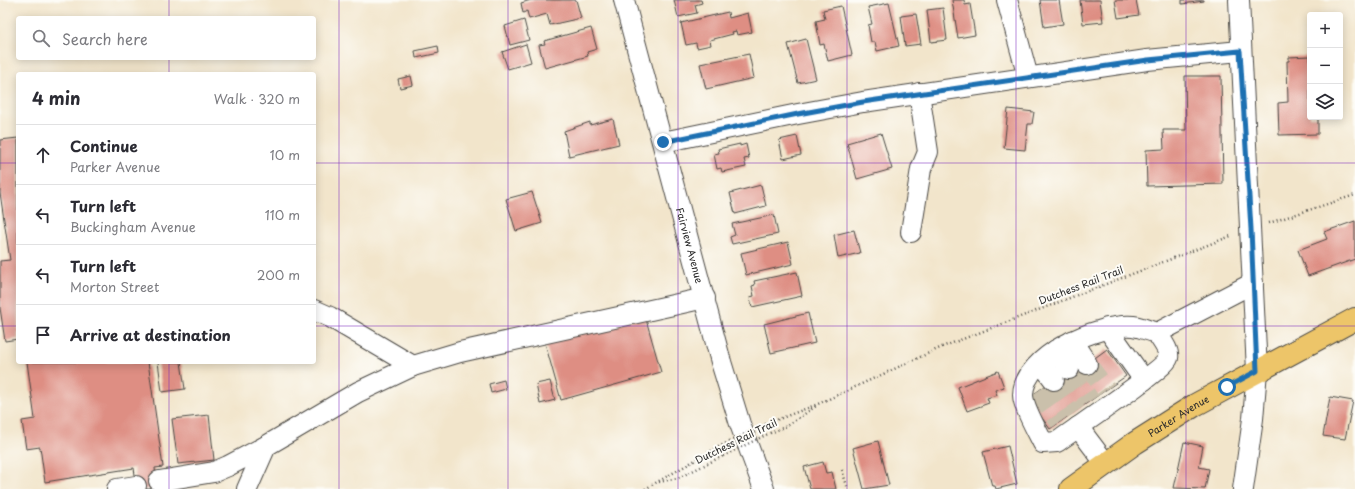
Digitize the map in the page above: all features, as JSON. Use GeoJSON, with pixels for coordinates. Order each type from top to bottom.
{"type":"FeatureCollection","features":[{"type":"Feature","properties":{"kind":"main road","name":"Parker Avenue"},"geometry":{"type":"LineString","coordinates":[[1071,489],[1194,405],[1298,351],[1355,319]]}},
{"type":"Feature","properties":{"kind":"street","name":"Fairview Avenue"},"geometry":{"type":"LineString","coordinates":[[624,0],[732,396],[764,489]]}},
{"type":"Feature","properties":{"kind":"street"},"geometry":{"type":"LineString","coordinates":[[1007,0],[1028,77]]}},
{"type":"Feature","properties":{"kind":"street"},"geometry":{"type":"LineString","coordinates":[[1239,0],[1240,51],[1251,229],[1257,371],[1253,419],[1243,489]]}},
{"type":"Feature","properties":{"kind":"street"},"geometry":{"type":"LineString","coordinates":[[663,142],[798,114],[919,93],[1189,55],[1240,51]]}},
{"type":"Feature","properties":{"kind":"street"},"geometry":{"type":"LineString","coordinates":[[911,232],[921,169],[928,152],[919,93]]}},
{"type":"Feature","properties":{"kind":"street"},"geometry":{"type":"LineString","coordinates":[[1157,333],[1253,283]]}},
{"type":"Feature","properties":{"kind":"street"},"geometry":{"type":"LineString","coordinates":[[159,481],[214,472],[266,446],[358,392],[413,366],[460,352],[705,298]]}},
{"type":"Feature","properties":{"kind":"street"},"geometry":{"type":"LineString","coordinates":[[316,311],[330,317],[413,366]]}},
{"type":"Feature","properties":{"kind":"street"},"geometry":{"type":"LineString","coordinates":[[1133,326],[1157,333],[1168,352],[1166,362],[1144,380],[1086,414],[1057,442],[1043,443],[1023,396],[1053,374],[1064,345],[1092,332],[1107,328],[1133,326]]}},
{"type":"Feature","properties":{"kind":"street"},"geometry":{"type":"LineString","coordinates":[[1107,328],[1144,380]]}},
{"type":"Feature","properties":{"kind":"street"},"geometry":{"type":"LineString","coordinates":[[1053,374],[1064,345]]}},
{"type":"Feature","properties":{"kind":"street"},"geometry":{"type":"LineString","coordinates":[[1086,414],[1106,464]]}},
{"type":"Feature","properties":{"kind":"street"},"geometry":{"type":"LineString","coordinates":[[248,489],[266,446]]}},
{"type":"Feature","properties":{"kind":"path","name":"Dutchess Rail Trail"},"geometry":{"type":"LineString","coordinates":[[645,489],[718,447],[766,424],[818,404],[942,347],[1251,229],[1355,195]]}},
{"type":"Feature","properties":{"kind":"path","name":"Dutchess Rail Trail"},"geometry":{"type":"LineString","coordinates":[[657,482],[678,478],[787,426],[818,404]]}},
{"type":"Feature","properties":{"kind":"path"},"geometry":{"type":"LineString","coordinates":[[842,470],[848,489]]}},
{"type":"Feature","properties":{"kind":"building"},"geometry":{"type":"Polygon","coordinates":[[[531,0],[576,0],[581,18],[550,25],[547,14],[529,19],[527,11],[523,13],[521,3],[531,0]]]}},
{"type":"Feature","properties":{"kind":"building"},"geometry":{"type":"Polygon","coordinates":[[[674,0],[701,0],[702,3],[695,5],[697,13],[678,17],[674,0]]]}},
{"type":"Feature","properties":{"kind":"building"},"geometry":{"type":"Polygon","coordinates":[[[952,0],[964,0],[965,5],[970,4],[975,35],[958,38],[952,0]]]}},
{"type":"Feature","properties":{"kind":"building"},"geometry":{"type":"Polygon","coordinates":[[[1040,0],[1059,0],[1063,24],[1044,27],[1040,0]]]}},
{"type":"Feature","properties":{"kind":"building"},"geometry":{"type":"Polygon","coordinates":[[[1080,0],[1100,0],[1103,22],[1083,24],[1080,0]]]}},
{"type":"Feature","properties":{"kind":"building"},"geometry":{"type":"Polygon","coordinates":[[[1115,0],[1136,0],[1139,15],[1118,18],[1115,0]]]}},
{"type":"Feature","properties":{"kind":"building"},"geometry":{"type":"Polygon","coordinates":[[[1182,0],[1204,0],[1204,1],[1182,4],[1182,0]]]}},
{"type":"Feature","properties":{"kind":"building"},"geometry":{"type":"Polygon","coordinates":[[[889,3],[899,46],[877,51],[875,42],[871,42],[868,25],[872,24],[868,7],[889,3]]]}},
{"type":"Feature","properties":{"kind":"building"},"geometry":{"type":"Polygon","coordinates":[[[841,6],[852,55],[828,61],[824,44],[820,45],[816,21],[825,19],[823,10],[841,6]]]}},
{"type":"Feature","properties":{"kind":"building"},"geometry":{"type":"Polygon","coordinates":[[[943,8],[947,40],[931,42],[927,10],[943,8]]]}},
{"type":"Feature","properties":{"kind":"building"},"geometry":{"type":"Polygon","coordinates":[[[728,12],[729,18],[748,13],[752,32],[737,35],[736,31],[732,32],[733,34],[710,40],[711,45],[697,48],[696,43],[686,45],[681,23],[728,12]]]}},
{"type":"Feature","properties":{"kind":"building"},"geometry":{"type":"Polygon","coordinates":[[[916,14],[921,44],[905,46],[901,16],[916,14]]]}},
{"type":"Feature","properties":{"kind":"building"},"geometry":{"type":"Polygon","coordinates":[[[524,20],[529,40],[510,45],[505,26],[524,20]]]}},
{"type":"Feature","properties":{"kind":"building"},"geometry":{"type":"Polygon","coordinates":[[[591,28],[597,49],[587,52],[588,56],[545,68],[539,45],[545,44],[544,41],[591,28]]]}},
{"type":"Feature","properties":{"kind":"building"},"geometry":{"type":"Polygon","coordinates":[[[806,39],[816,79],[798,83],[788,44],[806,39]]]}},
{"type":"Feature","properties":{"kind":"building"},"geometry":{"type":"Polygon","coordinates":[[[526,44],[531,62],[508,69],[502,52],[526,44]]]}},
{"type":"Feature","properties":{"kind":"building"},"geometry":{"type":"Polygon","coordinates":[[[438,46],[439,53],[416,58],[415,51],[438,46]]]}},
{"type":"Feature","properties":{"kind":"building"},"geometry":{"type":"Polygon","coordinates":[[[749,54],[754,78],[706,89],[700,64],[749,54]]]}},
{"type":"Feature","properties":{"kind":"building"},"geometry":{"type":"Polygon","coordinates":[[[1307,56],[1307,120],[1318,120],[1318,134],[1279,135],[1278,103],[1288,102],[1287,61],[1289,61],[1289,57],[1307,56]]]}},
{"type":"Feature","properties":{"kind":"building"},"geometry":{"type":"Polygon","coordinates":[[[411,76],[413,85],[400,88],[398,79],[411,76]]]}},
{"type":"Feature","properties":{"kind":"building"},"geometry":{"type":"Polygon","coordinates":[[[1185,76],[1221,76],[1223,184],[1147,186],[1146,150],[1164,149],[1163,130],[1186,130],[1185,76]]]}},
{"type":"Feature","properties":{"kind":"building"},"geometry":{"type":"Polygon","coordinates":[[[1008,109],[1034,112],[1032,124],[1028,124],[1025,150],[1004,148],[1008,109]]]}},
{"type":"Feature","properties":{"kind":"building"},"geometry":{"type":"Polygon","coordinates":[[[613,119],[619,144],[569,156],[564,131],[590,122],[590,125],[613,119]]]}},
{"type":"Feature","properties":{"kind":"building"},"geometry":{"type":"Polygon","coordinates":[[[881,133],[892,169],[857,179],[847,143],[881,133]]]}},
{"type":"Feature","properties":{"kind":"building"},"geometry":{"type":"Polygon","coordinates":[[[797,136],[801,155],[783,159],[779,140],[797,136]]]}},
{"type":"Feature","properties":{"kind":"building"},"geometry":{"type":"Polygon","coordinates":[[[16,138],[16,339],[5,341],[0,308],[0,261],[10,260],[0,193],[0,140],[16,138]]]}},
{"type":"Feature","properties":{"kind":"building"},"geometry":{"type":"Polygon","coordinates":[[[740,144],[740,146],[746,144],[749,158],[744,159],[746,167],[722,172],[721,168],[717,169],[714,154],[719,153],[718,149],[740,144]]]}},
{"type":"Feature","properties":{"kind":"building"},"geometry":{"type":"Polygon","coordinates":[[[761,185],[766,206],[735,214],[730,193],[761,185]]]}},
{"type":"Feature","properties":{"kind":"building"},"geometry":{"type":"Polygon","coordinates":[[[532,192],[542,223],[516,231],[506,199],[532,192]]]}},
{"type":"Feature","properties":{"kind":"building"},"geometry":{"type":"Polygon","coordinates":[[[774,215],[778,234],[732,244],[730,237],[735,235],[732,224],[774,215]]]}},
{"type":"Feature","properties":{"kind":"building"},"geometry":{"type":"Polygon","coordinates":[[[1355,221],[1355,259],[1308,276],[1298,250],[1327,239],[1324,232],[1355,221]]]}},
{"type":"Feature","properties":{"kind":"building"},"geometry":{"type":"Polygon","coordinates":[[[854,230],[860,253],[838,258],[834,235],[854,230]]]}},
{"type":"Feature","properties":{"kind":"building"},"geometry":{"type":"Polygon","coordinates":[[[788,242],[793,264],[746,275],[741,253],[788,242]]]}},
{"type":"Feature","properties":{"kind":"building"},"geometry":{"type":"Polygon","coordinates":[[[797,272],[802,296],[752,307],[750,297],[754,296],[752,286],[755,285],[754,281],[797,272]]]}},
{"type":"Feature","properties":{"kind":"building"},"geometry":{"type":"Polygon","coordinates":[[[808,313],[815,343],[771,353],[764,324],[808,313]]]}},
{"type":"Feature","properties":{"kind":"building"},"geometry":{"type":"Polygon","coordinates":[[[645,316],[661,372],[561,400],[545,343],[645,316]]]}},
{"type":"Feature","properties":{"kind":"building"},"geometry":{"type":"Polygon","coordinates":[[[1107,349],[1126,376],[1050,429],[1028,398],[1069,369],[1084,366],[1107,349]]]}},
{"type":"Feature","properties":{"kind":"building"},"geometry":{"type":"Polygon","coordinates":[[[27,364],[148,364],[163,467],[155,468],[157,489],[137,489],[134,468],[45,482],[40,447],[26,449],[22,421],[35,419],[27,364]]]}},
{"type":"Feature","properties":{"kind":"building"},"geometry":{"type":"Polygon","coordinates":[[[158,364],[181,364],[185,389],[162,392],[158,364]]]}},
{"type":"Feature","properties":{"kind":"building"},"geometry":{"type":"Polygon","coordinates":[[[998,371],[1004,387],[995,390],[997,395],[987,398],[989,403],[967,411],[958,387],[998,371]]]}},
{"type":"Feature","properties":{"kind":"building"},"geometry":{"type":"Polygon","coordinates":[[[504,380],[506,389],[491,393],[489,384],[504,380]]]}},
{"type":"Feature","properties":{"kind":"building"},"geometry":{"type":"Polygon","coordinates":[[[550,381],[555,400],[540,404],[536,384],[550,381]]]}},
{"type":"Feature","properties":{"kind":"building"},"geometry":{"type":"Polygon","coordinates":[[[1330,397],[1353,401],[1345,439],[1323,436],[1330,397]]]}},
{"type":"Feature","properties":{"kind":"building"},"geometry":{"type":"Polygon","coordinates":[[[209,415],[214,460],[178,464],[172,419],[209,415]]]}},
{"type":"Feature","properties":{"kind":"building"},"geometry":{"type":"Polygon","coordinates":[[[878,441],[889,485],[864,489],[853,448],[878,441]]]}},
{"type":"Feature","properties":{"kind":"building"},"geometry":{"type":"Polygon","coordinates":[[[1184,442],[1203,446],[1199,467],[1209,469],[1205,489],[1174,488],[1184,442]]]}},
{"type":"Feature","properties":{"kind":"building"},"geometry":{"type":"Polygon","coordinates":[[[1008,446],[1017,484],[996,489],[995,486],[992,486],[983,452],[1008,446]]]}},
{"type":"Feature","properties":{"kind":"building"},"geometry":{"type":"Polygon","coordinates":[[[823,462],[826,473],[832,472],[836,489],[810,489],[804,467],[823,462]]]}},
{"type":"Feature","properties":{"kind":"tunnel"},"geometry":{"type":"LineString","coordinates":[[1087,364],[1106,390]]}},
{"type":"Feature","properties":{"kind":"tunnel"},"geometry":{"type":"LineString","coordinates":[[1069,369],[1090,401]]}},
{"type":"Feature","properties":{"kind":"tunnel"},"geometry":{"type":"LineString","coordinates":[[1054,380],[1076,412]]}},
{"type":"Feature","properties":{"kind":"tunnel"},"geometry":{"type":"LineString","coordinates":[[1038,391],[1060,422]]}},
{"type":"Feature","properties":{"kind":"route"},"geometry":{"type":"LineString","coordinates":[[663,142],[798,114],[919,93],[1148,60],[1240,51],[1251,229],[1257,371],[1227,387]]}}]}
